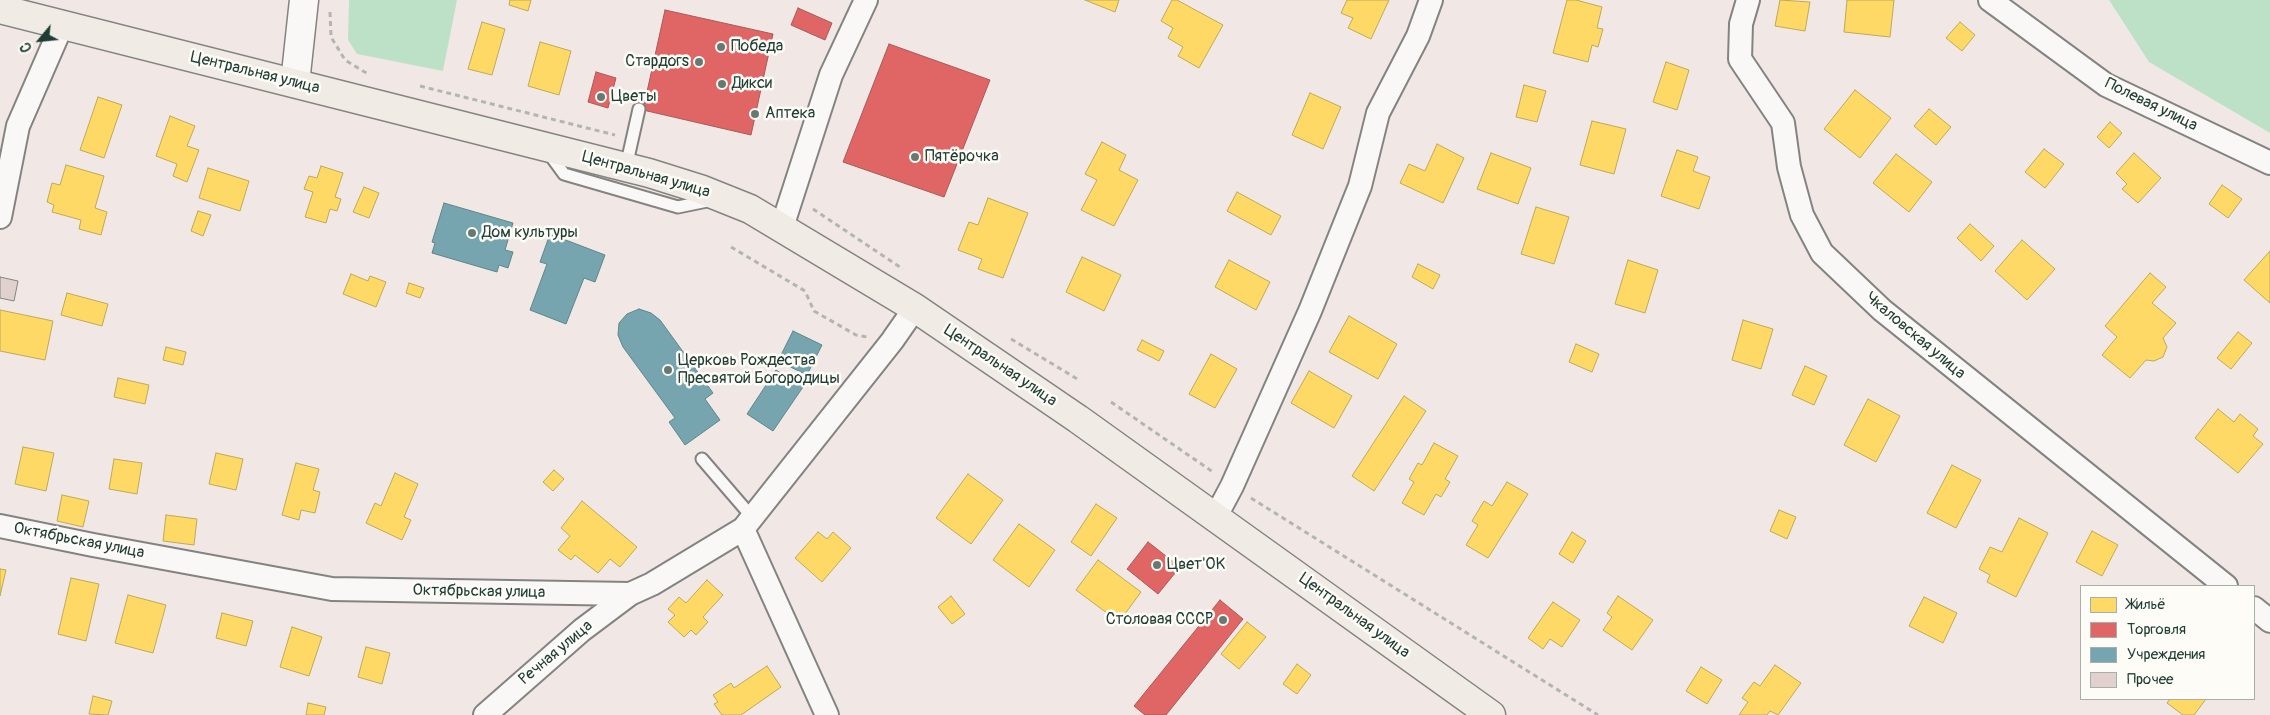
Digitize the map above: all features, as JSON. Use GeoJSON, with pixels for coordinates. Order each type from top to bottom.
{"type":"FeatureCollection","features":[{"type":"Feature","properties":{"kind":"main road"},"geometry":{"type":"LineString","coordinates":[[295,83],[304,0]]}},
{"type":"Feature","properties":{"kind":"main road","name":"Центральная улица"},"geometry":{"type":"LineString","coordinates":[[0,9],[626,167],[700,189],[750,209],[915,308],[1070,413],[1492,715]]}},
{"type":"Feature","properties":{"kind":"street"},"geometry":{"type":"LineString","coordinates":[[782,227],[831,75],[866,0]]}},
{"type":"Feature","properties":{"kind":"street"},"geometry":{"type":"LineString","coordinates":[[1216,516],[1232,486],[1310,311],[1360,186],[1378,113],[1418,36],[1431,0]]}},
{"type":"Feature","properties":{"kind":"street","name":"Чкаловская улица"},"geometry":{"type":"LineString","coordinates":[[1748,0],[1741,24],[1740,59],[1783,123],[1789,167],[1802,215],[1822,253],[1882,310],[2225,585]]}},
{"type":"Feature","properties":{"kind":"street","name":"Полевая улица"},"geometry":{"type":"LineString","coordinates":[[1990,0],[2106,85],[2270,163]]}},
{"type":"Feature","properties":{"kind":"street"},"geometry":{"type":"LineString","coordinates":[[0,216],[18,126],[62,25]]}},
{"type":"Feature","properties":{"kind":"street"},"geometry":{"type":"LineString","coordinates":[[827,715],[747,523],[892,341],[915,308]]}},
{"type":"Feature","properties":{"kind":"street","name":"Октябрьская улица"},"geometry":{"type":"LineString","coordinates":[[0,526],[332,589],[630,594],[652,584],[747,523]]}},
{"type":"Feature","properties":{"kind":"street","name":"Речная улица"},"geometry":{"type":"LineString","coordinates":[[485,715],[582,630],[630,594]]}},
{"type":"Feature","properties":{"kind":"street"},"geometry":{"type":"LineString","coordinates":[[2255,609],[2270,621]]}},
{"type":"Feature","properties":{"kind":"lane"},"geometry":{"type":"LineString","coordinates":[[626,167],[638,109]]}},
{"type":"Feature","properties":{"kind":"lane"},"geometry":{"type":"LineString","coordinates":[[544,146],[564,174],[678,208],[721,198]]}},
{"type":"Feature","properties":{"kind":"lane"},"geometry":{"type":"LineString","coordinates":[[702,459],[747,523]]}},
{"type":"Feature","properties":{"kind":"path"},"geometry":{"type":"LineString","coordinates":[[731,247],[805,291],[814,312],[856,335],[892,341]]}},
{"type":"Feature","properties":{"kind":"path"},"geometry":{"type":"LineString","coordinates":[[1111,402],[1186,451],[1232,486],[1598,715]]}},
{"type":"Feature","properties":{"kind":"green space"},"geometry":{"type":"Polygon","coordinates":[[[349,0],[457,0],[443,71],[357,54],[348,40],[349,0]]]}},
{"type":"Feature","properties":{"kind":"green space"},"geometry":{"type":"Polygon","coordinates":[[[2109,0],[2270,0],[2270,133],[2149,62],[2109,0]]]}},
{"type":"Feature","properties":{"kind":"building: Жильё"},"geometry":{"type":"Polygon","coordinates":[[[510,0],[531,0],[528,11],[509,5],[510,0]]]}},
{"type":"Feature","properties":{"kind":"building: Жильё"},"geometry":{"type":"Polygon","coordinates":[[[1085,0],[1119,0],[1115,12],[1085,0]]]}},
{"type":"Feature","properties":{"kind":"building: Жильё"},"geometry":{"type":"Polygon","coordinates":[[[1172,0],[1177,0],[1223,25],[1199,68],[1178,56],[1183,47],[1168,38],[1173,28],[1161,21],[1172,0]]]}},
{"type":"Feature","properties":{"kind":"building: Жильё"},"geometry":{"type":"Polygon","coordinates":[[[1347,0],[1389,0],[1371,39],[1348,28],[1353,18],[1341,13],[1347,0]]]}},
{"type":"Feature","properties":{"kind":"building: Жильё"},"geometry":{"type":"Polygon","coordinates":[[[1567,0],[1576,0],[1602,7],[1597,28],[1603,29],[1598,47],[1592,45],[1588,62],[1553,53],[1567,0]]]}},
{"type":"Feature","properties":{"kind":"building: Жильё"},"geometry":{"type":"Polygon","coordinates":[[[1780,0],[1810,2],[1805,31],[1775,26],[1780,0]]]}},
{"type":"Feature","properties":{"kind":"building: Жильё"},"geometry":{"type":"Polygon","coordinates":[[[1847,0],[1894,0],[1890,37],[1844,32],[1847,0]]]}},
{"type":"Feature","properties":{"kind":"building: Жильё"},"geometry":{"type":"Polygon","coordinates":[[[482,22],[505,29],[492,75],[468,69],[482,22]]]}},
{"type":"Feature","properties":{"kind":"building: Жильё"},"geometry":{"type":"Polygon","coordinates":[[[1960,22],[1975,35],[1962,51],[1946,38],[1960,22]]]}},
{"type":"Feature","properties":{"kind":"building: Жильё"},"geometry":{"type":"Polygon","coordinates":[[[540,42],[571,51],[559,95],[528,86],[540,42]]]}},
{"type":"Feature","properties":{"kind":"building: Жильё"},"geometry":{"type":"Polygon","coordinates":[[[1666,62],[1689,70],[1677,110],[1653,102],[1666,62]]]}},
{"type":"Feature","properties":{"kind":"building: Жильё"},"geometry":{"type":"Polygon","coordinates":[[[1524,85],[1546,91],[1537,122],[1516,117],[1524,85]]]}},
{"type":"Feature","properties":{"kind":"building: Жильё"},"geometry":{"type":"Polygon","coordinates":[[[1855,90],[1891,118],[1860,158],[1824,129],[1855,90]]]}},
{"type":"Feature","properties":{"kind":"building: Жильё"},"geometry":{"type":"Polygon","coordinates":[[[1310,93],[1341,107],[1323,149],[1292,135],[1310,93]]]}},
{"type":"Feature","properties":{"kind":"building: Жильё"},"geometry":{"type":"Polygon","coordinates":[[[98,97],[122,105],[104,158],[80,150],[98,97]]]}},
{"type":"Feature","properties":{"kind":"building: Жильё"},"geometry":{"type":"Polygon","coordinates":[[[1929,109],[1951,127],[1936,145],[1914,126],[1929,109]]]}},
{"type":"Feature","properties":{"kind":"building: Жильё"},"geometry":{"type":"Polygon","coordinates":[[[170,116],[195,126],[187,146],[199,150],[187,182],[173,176],[177,164],[156,156],[170,116]]]}},
{"type":"Feature","properties":{"kind":"building: Жильё"},"geometry":{"type":"Polygon","coordinates":[[[1592,121],[1626,129],[1614,174],[1580,165],[1592,121]]]}},
{"type":"Feature","properties":{"kind":"building: Жильё"},"geometry":{"type":"Polygon","coordinates":[[[2110,122],[2122,133],[2109,148],[2097,137],[2110,122]]]}},
{"type":"Feature","properties":{"kind":"building: Жильё"},"geometry":{"type":"Polygon","coordinates":[[[1102,142],[1126,155],[1119,170],[1138,180],[1114,226],[1081,210],[1097,180],[1085,174],[1102,142]]]}},
{"type":"Feature","properties":{"kind":"building: Жильё"},"geometry":{"type":"Polygon","coordinates":[[[1437,144],[1464,158],[1443,203],[1400,183],[1409,164],[1425,171],[1437,144]]]}},
{"type":"Feature","properties":{"kind":"building: Жильё"},"geometry":{"type":"Polygon","coordinates":[[[2044,149],[2064,164],[2045,188],[2025,172],[2044,149]]]}},
{"type":"Feature","properties":{"kind":"building: Жильё"},"geometry":{"type":"Polygon","coordinates":[[[1677,150],[1698,157],[1693,171],[1710,177],[1699,209],[1661,196],[1677,150]]]}},
{"type":"Feature","properties":{"kind":"building: Жильё"},"geometry":{"type":"Polygon","coordinates":[[[1491,153],[1531,168],[1518,204],[1477,189],[1491,153]]]}},
{"type":"Feature","properties":{"kind":"building: Жильё"},"geometry":{"type":"Polygon","coordinates":[[[2134,153],[2161,178],[2138,203],[2122,189],[2127,184],[2116,173],[2134,153]]]}},
{"type":"Feature","properties":{"kind":"building: Жильё"},"geometry":{"type":"Polygon","coordinates":[[[1896,154],[1932,182],[1909,212],[1873,183],[1896,154]]]}},
{"type":"Feature","properties":{"kind":"building: Жильё"},"geometry":{"type":"Polygon","coordinates":[[[66,165],[104,176],[95,208],[107,212],[101,235],[79,229],[81,220],[52,212],[54,205],[47,202],[52,183],[60,185],[66,165]]]}},
{"type":"Feature","properties":{"kind":"building: Жильё"},"geometry":{"type":"Polygon","coordinates":[[[321,166],[343,173],[335,197],[341,199],[337,211],[330,209],[326,223],[305,217],[313,192],[304,189],[309,176],[317,178],[321,166]]]}},
{"type":"Feature","properties":{"kind":"building: Жильё"},"geometry":{"type":"Polygon","coordinates":[[[208,168],[249,181],[240,211],[199,198],[208,168]]]}},
{"type":"Feature","properties":{"kind":"building: Жильё"},"geometry":{"type":"Polygon","coordinates":[[[2222,185],[2242,199],[2228,218],[2209,204],[2222,185]]]}},
{"type":"Feature","properties":{"kind":"building: Жильё"},"geometry":{"type":"Polygon","coordinates":[[[364,187],[379,193],[369,218],[353,212],[364,187]]]}},
{"type":"Feature","properties":{"kind":"building: Жильё"},"geometry":{"type":"Polygon","coordinates":[[[1237,192],[1281,216],[1271,235],[1227,211],[1237,192]]]}},
{"type":"Feature","properties":{"kind":"building: Жильё"},"geometry":{"type":"Polygon","coordinates":[[[988,198],[1028,213],[1003,278],[978,269],[982,259],[958,250],[969,222],[978,225],[988,198]]]}},
{"type":"Feature","properties":{"kind":"building: Жильё"},"geometry":{"type":"Polygon","coordinates":[[[1536,207],[1569,217],[1554,264],[1521,254],[1536,207]]]}},
{"type":"Feature","properties":{"kind":"building: Жильё"},"geometry":{"type":"Polygon","coordinates":[[[198,211],[211,215],[203,236],[191,231],[198,211]]]}},
{"type":"Feature","properties":{"kind":"building: Жильё"},"geometry":{"type":"Polygon","coordinates":[[[1970,224],[1994,246],[1981,261],[1957,238],[1970,224]]]}},
{"type":"Feature","properties":{"kind":"building: Жильё"},"geometry":{"type":"Polygon","coordinates":[[[2022,240],[2055,269],[2027,300],[1995,271],[2022,240]]]}},
{"type":"Feature","properties":{"kind":"building: Жильё"},"geometry":{"type":"Polygon","coordinates":[[[2270,251],[2270,303],[2244,280],[2270,251]]]}},
{"type":"Feature","properties":{"kind":"building: Жильё"},"geometry":{"type":"Polygon","coordinates":[[[1082,257],[1121,275],[1104,311],[1066,292],[1082,257]]]}},
{"type":"Feature","properties":{"kind":"building: Жильё"},"geometry":{"type":"Polygon","coordinates":[[[1229,260],[1270,282],[1256,310],[1215,287],[1229,260]]]}},
{"type":"Feature","properties":{"kind":"building: Жильё"},"geometry":{"type":"Polygon","coordinates":[[[1628,260],[1658,270],[1645,313],[1615,304],[1628,260]]]}},
{"type":"Feature","properties":{"kind":"building: Жильё"},"geometry":{"type":"Polygon","coordinates":[[[1418,264],[1440,275],[1433,289],[1412,277],[1418,264]]]}},
{"type":"Feature","properties":{"kind":"building: Жильё"},"geometry":{"type":"Polygon","coordinates":[[[2150,273],[2166,287],[2152,303],[2176,323],[2163,338],[2167,347],[2163,357],[2154,361],[2146,360],[2130,378],[2102,355],[2117,337],[2105,326],[2150,273]]]}},
{"type":"Feature","properties":{"kind":"building: Жильё"},"geometry":{"type":"Polygon","coordinates":[[[351,274],[368,281],[370,276],[386,282],[376,307],[343,294],[351,274]]]}},
{"type":"Feature","properties":{"kind":"building: Жильё"},"geometry":{"type":"Polygon","coordinates":[[[409,283],[424,288],[420,298],[406,293],[409,283]]]}},
{"type":"Feature","properties":{"kind":"building: Жильё"},"geometry":{"type":"Polygon","coordinates":[[[67,293],[108,304],[102,326],[61,315],[67,293]]]}},
{"type":"Feature","properties":{"kind":"building: Жильё"},"geometry":{"type":"Polygon","coordinates":[[[0,310],[53,321],[45,360],[0,351],[0,310]]]}},
{"type":"Feature","properties":{"kind":"building: Жильё"},"geometry":{"type":"Polygon","coordinates":[[[1349,316],[1397,344],[1378,379],[1329,352],[1349,316]]]}},
{"type":"Feature","properties":{"kind":"building: Жильё"},"geometry":{"type":"Polygon","coordinates":[[[1743,320],[1773,329],[1761,369],[1732,360],[1743,320]]]}},
{"type":"Feature","properties":{"kind":"building: Жильё"},"geometry":{"type":"Polygon","coordinates":[[[2238,332],[2252,343],[2231,369],[2217,358],[2238,332]]]}},
{"type":"Feature","properties":{"kind":"building: Жильё"},"geometry":{"type":"Polygon","coordinates":[[[1142,340],[1164,351],[1159,361],[1137,350],[1142,340]]]}},
{"type":"Feature","properties":{"kind":"building: Жильё"},"geometry":{"type":"Polygon","coordinates":[[[1576,344],[1599,354],[1592,372],[1569,362],[1576,344]]]}},
{"type":"Feature","properties":{"kind":"building: Жильё"},"geometry":{"type":"Polygon","coordinates":[[[166,347],[186,352],[183,365],[163,360],[166,347]]]}},
{"type":"Feature","properties":{"kind":"building: Жильё"},"geometry":{"type":"Polygon","coordinates":[[[1211,354],[1237,369],[1215,408],[1189,394],[1211,354]]]}},
{"type":"Feature","properties":{"kind":"building: Жильё"},"geometry":{"type":"Polygon","coordinates":[[[1805,366],[1827,376],[1814,405],[1792,395],[1805,366]]]}},
{"type":"Feature","properties":{"kind":"building: Жильё"},"geometry":{"type":"Polygon","coordinates":[[[1309,371],[1352,396],[1334,428],[1291,403],[1309,371]]]}},
{"type":"Feature","properties":{"kind":"building: Жильё"},"geometry":{"type":"Polygon","coordinates":[[[118,378],[149,385],[145,404],[114,397],[118,378]]]}},
{"type":"Feature","properties":{"kind":"building: Жильё"},"geometry":{"type":"Polygon","coordinates":[[[1404,396],[1426,411],[1374,491],[1352,476],[1404,396]]]}},
{"type":"Feature","properties":{"kind":"building: Жильё"},"geometry":{"type":"Polygon","coordinates":[[[1868,399],[1900,416],[1876,462],[1844,445],[1868,399]]]}},
{"type":"Feature","properties":{"kind":"building: Жильё"},"geometry":{"type":"Polygon","coordinates":[[[2218,409],[2234,422],[2240,414],[2258,429],[2253,436],[2263,444],[2238,473],[2195,438],[2218,409]]]}},
{"type":"Feature","properties":{"kind":"building: Жильё"},"geometry":{"type":"Polygon","coordinates":[[[1434,443],[1458,456],[1445,479],[1450,482],[1441,497],[1436,494],[1424,515],[1402,503],[1414,482],[1409,479],[1418,463],[1422,465],[1434,443]]]}},
{"type":"Feature","properties":{"kind":"building: Жильё"},"geometry":{"type":"Polygon","coordinates":[[[23,447],[54,453],[46,491],[15,484],[23,447]]]}},
{"type":"Feature","properties":{"kind":"building: Жильё"},"geometry":{"type":"Polygon","coordinates":[[[216,453],[243,459],[236,490],[209,484],[216,453]]]}},
{"type":"Feature","properties":{"kind":"building: Жильё"},"geometry":{"type":"Polygon","coordinates":[[[114,459],[142,463],[137,494],[109,489],[114,459]]]}},
{"type":"Feature","properties":{"kind":"building: Жильё"},"geometry":{"type":"Polygon","coordinates":[[[296,463],[319,469],[313,490],[320,492],[315,513],[301,510],[299,520],[282,515],[296,463]]]}},
{"type":"Feature","properties":{"kind":"building: Жильё"},"geometry":{"type":"Polygon","coordinates":[[[1952,465],[1981,480],[1956,528],[1927,513],[1952,465]]]}},
{"type":"Feature","properties":{"kind":"building: Жильё"},"geometry":{"type":"Polygon","coordinates":[[[554,470],[564,479],[553,491],[543,482],[554,470]]]}},
{"type":"Feature","properties":{"kind":"building: Жильё"},"geometry":{"type":"Polygon","coordinates":[[[395,473],[418,484],[404,517],[411,520],[402,540],[366,523],[375,503],[381,506],[395,473]]]}},
{"type":"Feature","properties":{"kind":"building: Жильё"},"geometry":{"type":"Polygon","coordinates":[[[968,474],[1003,500],[971,544],[936,518],[968,474]]]}},
{"type":"Feature","properties":{"kind":"building: Жильё"},"geometry":{"type":"Polygon","coordinates":[[[1507,482],[1528,494],[1488,558],[1466,545],[1478,525],[1472,521],[1484,501],[1492,506],[1507,482]]]}},
{"type":"Feature","properties":{"kind":"building: Жильё"},"geometry":{"type":"Polygon","coordinates":[[[62,495],[89,501],[83,527],[57,521],[62,495]]]}},
{"type":"Feature","properties":{"kind":"building: Жильё"},"geometry":{"type":"Polygon","coordinates":[[[582,501],[637,547],[620,567],[610,559],[598,573],[575,555],[571,560],[558,550],[570,536],[561,528],[582,501]]]}},
{"type":"Feature","properties":{"kind":"building: Жильё"},"geometry":{"type":"Polygon","coordinates":[[[1096,504],[1117,518],[1091,556],[1071,542],[1096,504]]]}},
{"type":"Feature","properties":{"kind":"building: Жильё"},"geometry":{"type":"Polygon","coordinates":[[[1779,510],[1796,517],[1787,539],[1770,531],[1779,510]]]}},
{"type":"Feature","properties":{"kind":"building: Жильё"},"geometry":{"type":"Polygon","coordinates":[[[166,515],[197,519],[194,545],[163,541],[166,515]]]}},
{"type":"Feature","properties":{"kind":"building: Жильё"},"geometry":{"type":"Polygon","coordinates":[[[2019,518],[2048,533],[2016,597],[1987,582],[1990,575],[1979,569],[1990,547],[2002,552],[2019,518]]]}},
{"type":"Feature","properties":{"kind":"building: Жильё"},"geometry":{"type":"Polygon","coordinates":[[[1019,524],[1055,550],[1029,587],[993,560],[1019,524]]]}},
{"type":"Feature","properties":{"kind":"building: Жильё"},"geometry":{"type":"Polygon","coordinates":[[[2092,531],[2118,545],[2102,576],[2076,562],[2092,531]]]}},
{"type":"Feature","properties":{"kind":"building: Жильё"},"geometry":{"type":"Polygon","coordinates":[[[818,532],[827,539],[833,532],[851,548],[822,582],[795,558],[818,532]]]}},
{"type":"Feature","properties":{"kind":"building: Жильё"},"geometry":{"type":"Polygon","coordinates":[[[1572,532],[1586,541],[1573,563],[1559,554],[1572,532]]]}},
{"type":"Feature","properties":{"kind":"building: Жильё"},"geometry":{"type":"Polygon","coordinates":[[[1098,560],[1141,592],[1119,622],[1076,590],[1098,560]]]}},
{"type":"Feature","properties":{"kind":"building: Жильё"},"geometry":{"type":"Polygon","coordinates":[[[0,569],[6,570],[0,596],[0,569]]]}},
{"type":"Feature","properties":{"kind":"building: Жильё"},"geometry":{"type":"Polygon","coordinates":[[[71,578],[99,584],[86,641],[58,634],[71,578]]]}},
{"type":"Feature","properties":{"kind":"building: Жильё"},"geometry":{"type":"Polygon","coordinates":[[[707,580],[723,595],[703,617],[708,622],[696,635],[691,630],[684,637],[668,622],[675,615],[668,609],[679,597],[686,603],[707,580]]]}},
{"type":"Feature","properties":{"kind":"building: Жильё"},"geometry":{"type":"Polygon","coordinates":[[[128,595],[166,605],[153,653],[115,643],[128,595]]]}},
{"type":"Feature","properties":{"kind":"building: Жильё"},"geometry":{"type":"Polygon","coordinates":[[[951,596],[965,614],[952,624],[938,607],[951,596]]]}},
{"type":"Feature","properties":{"kind":"building: Жильё"},"geometry":{"type":"Polygon","coordinates":[[[1618,596],[1653,620],[1632,650],[1603,630],[1612,617],[1607,613],[1618,596]]]}},
{"type":"Feature","properties":{"kind":"building: Жильё"},"geometry":{"type":"Polygon","coordinates":[[[1924,597],[1957,613],[1943,643],[1909,626],[1924,597]]]}},
{"type":"Feature","properties":{"kind":"building: Жильё"},"geometry":{"type":"Polygon","coordinates":[[[1553,602],[1580,620],[1562,647],[1550,639],[1543,649],[1528,638],[1553,602]]]}},
{"type":"Feature","properties":{"kind":"building: Жильё"},"geometry":{"type":"Polygon","coordinates":[[[222,613],[253,621],[246,646],[216,638],[222,613]]]}},
{"type":"Feature","properties":{"kind":"building: Жильё"},"geometry":{"type":"Polygon","coordinates":[[[1247,622],[1266,637],[1239,669],[1221,654],[1247,622]]]}},
{"type":"Feature","properties":{"kind":"building: Жильё"},"geometry":{"type":"Polygon","coordinates":[[[292,627],[322,637],[309,676],[280,667],[292,627]]]}},
{"type":"Feature","properties":{"kind":"building: Жильё"},"geometry":{"type":"Polygon","coordinates":[[[366,647],[390,653],[382,684],[358,677],[366,647]]]}},
{"type":"Feature","properties":{"kind":"building: Жильё"},"geometry":{"type":"Polygon","coordinates":[[[1297,664],[1311,675],[1297,694],[1283,684],[1297,664]]]}},
{"type":"Feature","properties":{"kind":"building: Жильё"},"geometry":{"type":"Polygon","coordinates":[[[1775,665],[1801,683],[1778,715],[1770,711],[1767,715],[1739,715],[1748,702],[1742,698],[1754,682],[1760,686],[1775,665]]]}},
{"type":"Feature","properties":{"kind":"building: Жильё"},"geometry":{"type":"Polygon","coordinates":[[[767,666],[781,687],[741,715],[722,715],[714,704],[718,702],[713,695],[731,683],[734,688],[767,666]]]}},
{"type":"Feature","properties":{"kind":"building: Жильё"},"geometry":{"type":"Polygon","coordinates":[[[1701,667],[1722,680],[1707,704],[1686,691],[1701,667]]]}},
{"type":"Feature","properties":{"kind":"building: Жильё"},"geometry":{"type":"Polygon","coordinates":[[[93,696],[112,701],[108,715],[89,714],[93,696]]]}},
{"type":"Feature","properties":{"kind":"building: Жильё"},"geometry":{"type":"Polygon","coordinates":[[[2169,700],[2205,700],[2194,715],[2183,715],[2167,703],[2169,700]]]}},
{"type":"Feature","properties":{"kind":"building: Жильё"},"geometry":{"type":"Polygon","coordinates":[[[308,703],[326,707],[324,715],[306,715],[308,703]]]}},
{"type":"Feature","properties":{"kind":"building: Торговля"},"geometry":{"type":"Polygon","coordinates":[[[798,8],[832,23],[825,40],[791,25],[798,8]]]}},
{"type":"Feature","properties":{"kind":"building: Торговля"},"geometry":{"type":"Polygon","coordinates":[[[665,10],[773,34],[751,135],[643,110],[665,10]]]}},
{"type":"Feature","properties":{"kind":"building: Торговля"},"geometry":{"type":"Polygon","coordinates":[[[889,44],[990,80],[944,197],[843,162],[889,44]]]}},
{"type":"Feature","properties":{"kind":"building: Торговля"},"geometry":{"type":"Polygon","coordinates":[[[596,72],[616,78],[608,108],[588,102],[596,72]]]}},
{"type":"Feature","properties":{"kind":"building: Торговля"},"geometry":{"type":"Polygon","coordinates":[[[1148,542],[1180,567],[1158,594],[1127,569],[1148,542]]]}},
{"type":"Feature","properties":{"kind":"building: Торговля"},"geometry":{"type":"Polygon","coordinates":[[[1220,600],[1243,619],[1166,715],[1145,715],[1134,706],[1220,600]]]}},
{"type":"Feature","properties":{"kind":"building: Учреждения","name":"Дом культуры"},"geometry":{"type":"Polygon","coordinates":[[[444,203],[513,223],[505,250],[513,252],[508,268],[499,265],[497,272],[432,253],[435,243],[432,242],[444,203]]]}},
{"type":"Feature","properties":{"kind":"building: Учреждения"},"geometry":{"type":"Polygon","coordinates":[[[550,234],[605,255],[595,282],[584,278],[566,324],[530,310],[547,264],[540,262],[550,234]]]}},
{"type":"Feature","properties":{"kind":"building: Учреждения","name":"Церковь Рождества Пресвятой Богородицы"},"geometry":{"type":"Polygon","coordinates":[[[639,309],[651,313],[660,320],[713,393],[705,399],[720,420],[685,445],[669,422],[675,418],[623,347],[618,335],[619,323],[627,314],[639,309]]]}},
{"type":"Feature","properties":{"kind":"building: Учреждения"},"geometry":{"type":"Polygon","coordinates":[[[793,331],[822,345],[807,375],[778,361],[793,331]]]}},
{"type":"Feature","properties":{"kind":"building: Учреждения"},"geometry":{"type":"Polygon","coordinates":[[[776,370],[803,387],[773,431],[747,414],[776,370]]]}},
{"type":"Feature","properties":{"kind":"building: Прочее"},"geometry":{"type":"Polygon","coordinates":[[[0,277],[18,281],[14,301],[0,298],[0,277]]]}},
{"type":"Feature","properties":{"kind":"place","name":"Победа"},"geometry":{"type":"Point","coordinates":[721,47]}},
{"type":"Feature","properties":{"kind":"place","name":"Стардогs"},"geometry":{"type":"Point","coordinates":[699,62]}},
{"type":"Feature","properties":{"kind":"place","name":"Дикси"},"geometry":{"type":"Point","coordinates":[722,84]}},
{"type":"Feature","properties":{"kind":"place","name":"Цветы"},"geometry":{"type":"Point","coordinates":[601,97]}},
{"type":"Feature","properties":{"kind":"place","name":"Аптека"},"geometry":{"type":"Point","coordinates":[755,114]}},
{"type":"Feature","properties":{"kind":"place","name":"Пятёрочка"},"geometry":{"type":"Point","coordinates":[915,157]}},
{"type":"Feature","properties":{"kind":"place","name":"Дом культуры"},"geometry":{"type":"Point","coordinates":[472,233]}},
{"type":"Feature","properties":{"kind":"place","name":"Церковь Рождества Пресвятой Богородицы"},"geometry":{"type":"Point","coordinates":[668,370]}},
{"type":"Feature","properties":{"kind":"place","name":"Цвет'OK"},"geometry":{"type":"Point","coordinates":[1157,565]}},
{"type":"Feature","properties":{"kind":"place","name":"Столовая СССР"},"geometry":{"type":"Point","coordinates":[1223,620]}}]}
